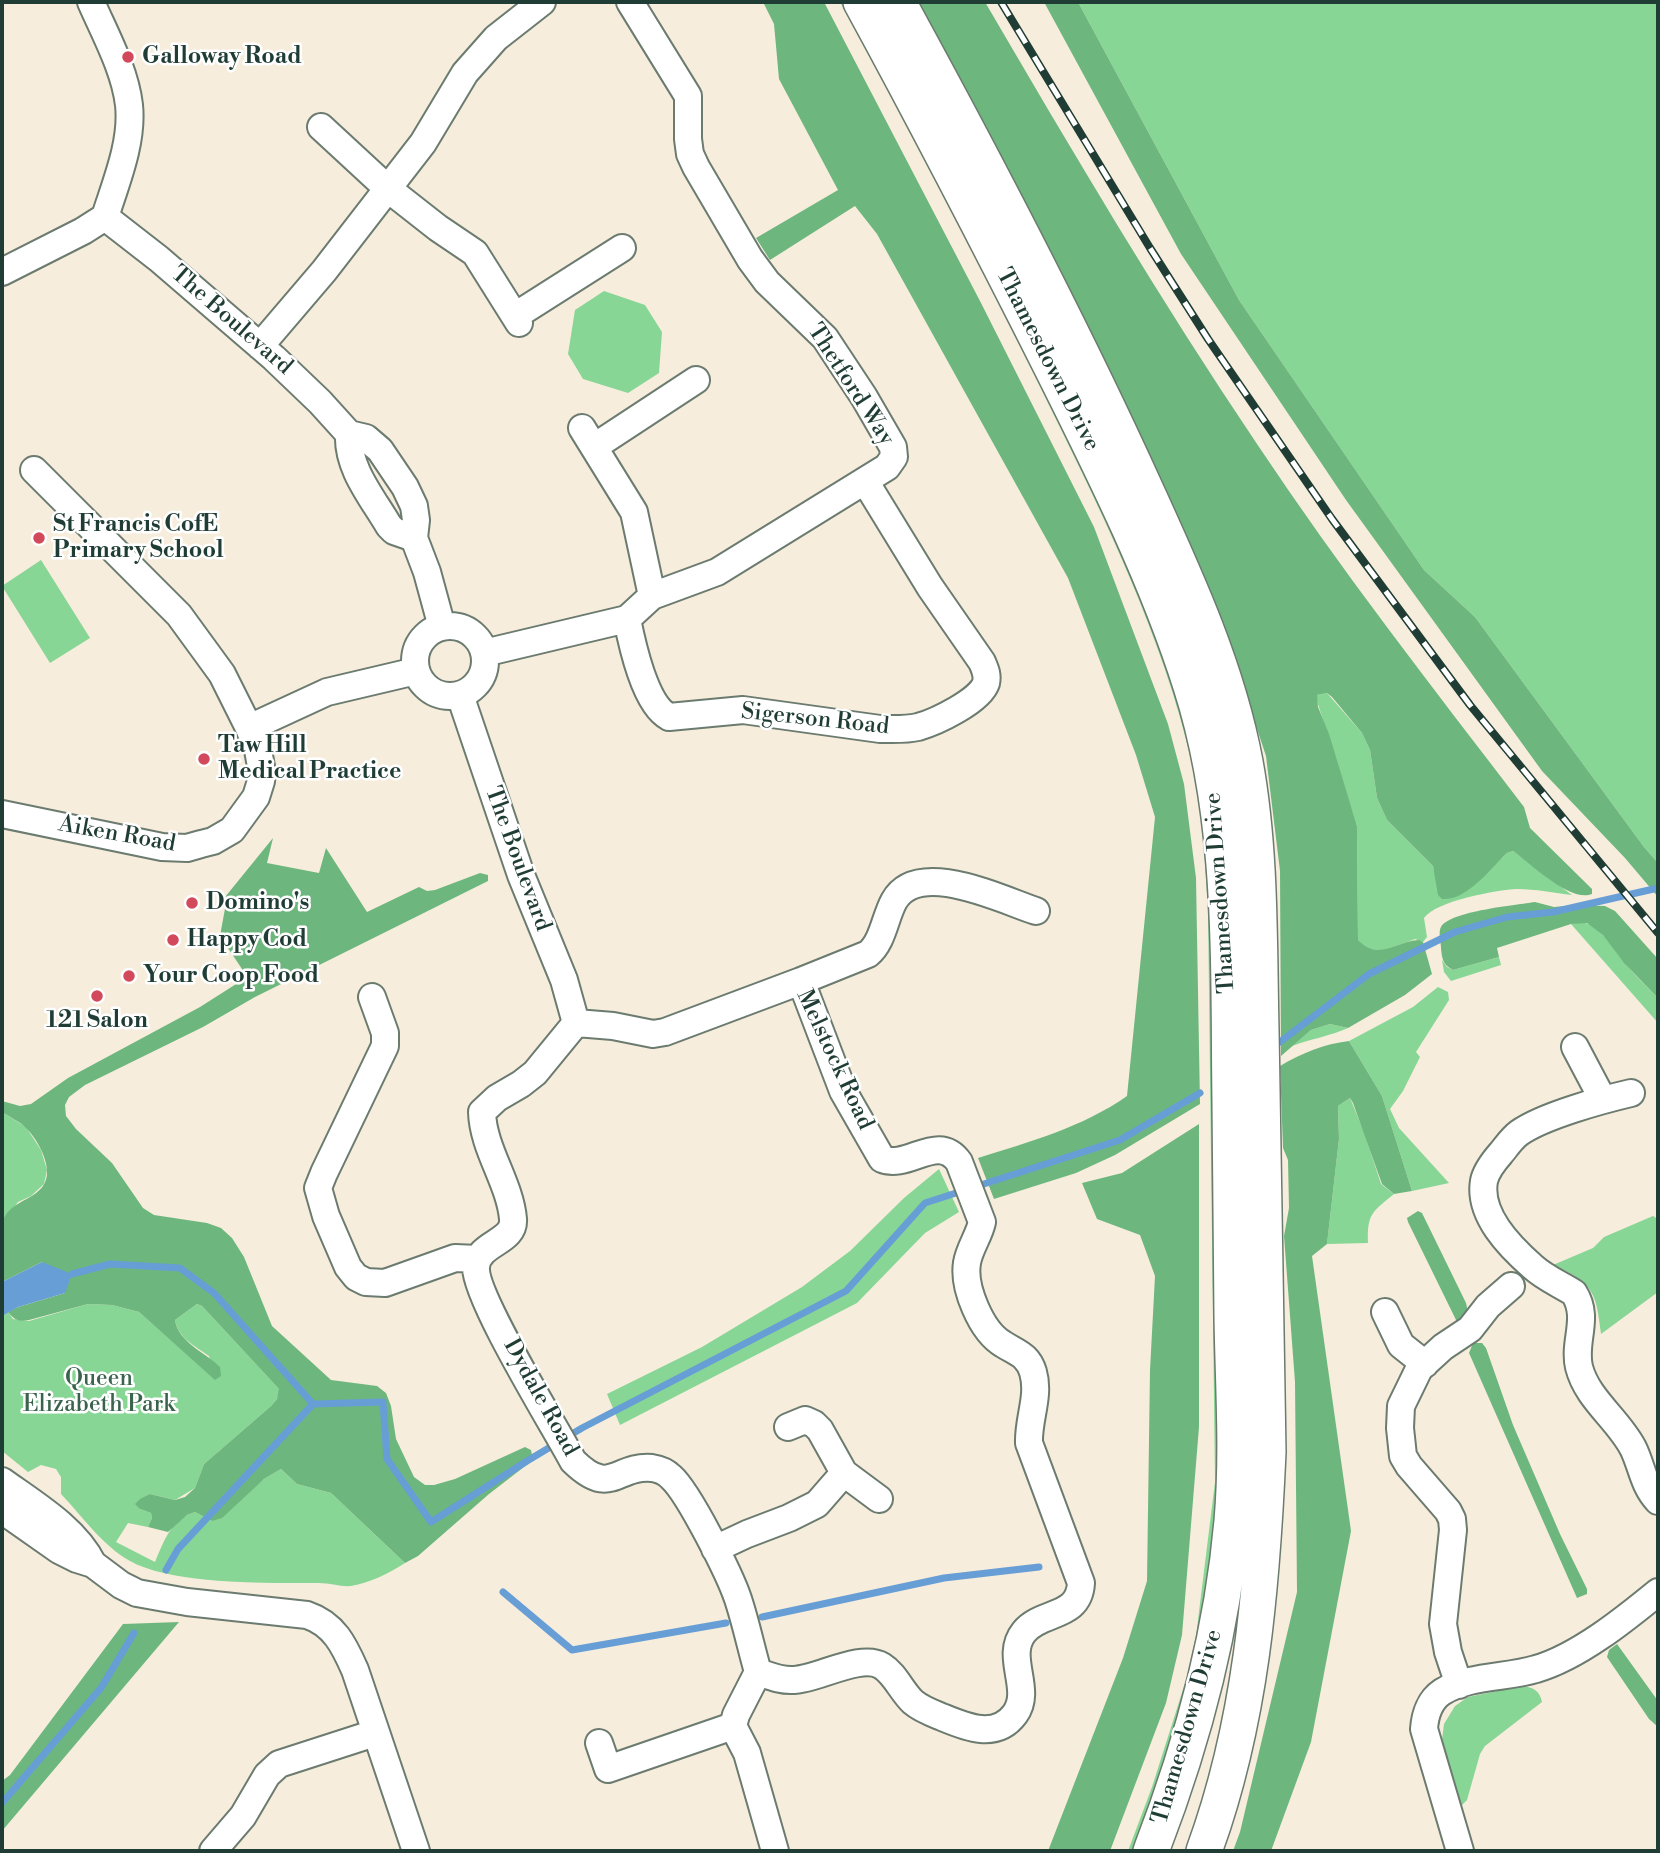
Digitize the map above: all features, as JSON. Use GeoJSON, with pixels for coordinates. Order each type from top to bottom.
{"type":"FeatureCollection","features":[{"type":"Feature","properties":{"kind":"main road","name":"Thamesdown Drive"},"geometry":{"type":"LineString","coordinates":[[861,2],[995,256],[1095,455],[1150,579],[1183,663],[1200,715],[1213,771],[1222,838],[1228,947],[1234,1486],[1229,1547],[1216,1639],[1179,1771],[1151,1851]]}},
{"type":"Feature","properties":{"kind":"main road","name":"Thamesdown Drive"},"geometry":{"type":"LineString","coordinates":[[898,2],[1011,215],[1131,457],[1213,651],[1245,758],[1257,872],[1268,1452],[1258,1606],[1245,1699],[1230,1770],[1204,1851]]}},
{"type":"Feature","properties":{"kind":"main road"},"geometry":{"type":"LineString","coordinates":[[1181,1851],[1224,1732],[1245,1699]]}},
{"type":"Feature","properties":{"kind":"street"},"geometry":{"type":"LineString","coordinates":[[2,272],[105,217],[124,154],[129,105],[118,66],[92,2]]}},
{"type":"Feature","properties":{"kind":"street"},"geometry":{"type":"LineString","coordinates":[[260,346],[324,271],[424,143],[465,73],[496,38],[542,2]]}},
{"type":"Feature","properties":{"kind":"street","name":"Thetford Way"},"geometry":{"type":"LineString","coordinates":[[484,653],[627,619],[652,596],[717,572],[892,462],[893,447],[825,338],[766,282],[744,249],[690,154],[688,96],[630,2]]}},
{"type":"Feature","properties":{"kind":"street"},"geometry":{"type":"LineString","coordinates":[[320,127],[387,188],[475,253],[517,320],[622,248]]}},
{"type":"Feature","properties":{"kind":"street","name":"The Boulevard"},"geometry":{"type":"LineString","coordinates":[[105,217],[260,346],[302,384],[349,434],[373,442],[405,487],[415,512],[414,538],[427,572],[442,627]]}},
{"type":"Feature","properties":{"kind":"street"},"geometry":{"type":"LineString","coordinates":[[652,596],[637,521],[588,437],[696,380]]}},
{"type":"Feature","properties":{"kind":"street","name":"Aiken Road"},"geometry":{"type":"LineString","coordinates":[[2,814],[162,847],[187,848],[213,841],[232,830],[244,816],[258,789],[262,772],[249,728],[222,674],[178,615],[34,470]]}},
{"type":"Feature","properties":{"kind":"street","name":"Sigerson Road"},"geometry":{"type":"LineString","coordinates":[[627,619],[639,669],[658,708],[669,717],[743,710],[901,730],[919,726],[962,706],[975,697],[985,685],[987,675],[982,662],[930,587],[864,481]]}},
{"type":"Feature","properties":{"kind":"street"},"geometry":{"type":"LineString","coordinates":[[442,627],[456,627],[469,632],[479,642],[484,653],[482,676],[473,688],[460,695],[446,696],[433,692],[422,683],[416,671],[415,657],[420,643],[429,633],[442,627]]}},
{"type":"Feature","properties":{"kind":"street"},"geometry":{"type":"LineString","coordinates":[[249,728],[327,692],[416,671]]}},
{"type":"Feature","properties":{"kind":"street","name":"The Boulevard"},"geometry":{"type":"LineString","coordinates":[[460,695],[521,875],[564,980],[576,1023]]}},
{"type":"Feature","properties":{"kind":"street"},"geometry":{"type":"LineString","coordinates":[[801,981],[869,954],[876,946],[895,898],[921,882],[946,882],[1036,911]]}},
{"type":"Feature","properties":{"kind":"street","name":"Melstock Road"},"geometry":{"type":"LineString","coordinates":[[576,1023],[613,1026],[653,1034],[665,1032],[801,981],[843,1091],[882,1159],[893,1161],[946,1150],[959,1162],[982,1222],[967,1259],[967,1283],[984,1325],[1001,1343],[1020,1351],[1033,1371],[1035,1399],[1028,1429],[1029,1443],[1079,1572],[1080,1594],[1069,1607],[1034,1623],[1019,1639],[1015,1651],[1021,1691],[1015,1714],[989,1730],[968,1728],[912,1702],[888,1671],[873,1662],[794,1680],[779,1679],[758,1672]]}},
{"type":"Feature","properties":{"kind":"street"},"geometry":{"type":"LineString","coordinates":[[372,997],[385,1033],[385,1046],[318,1188],[326,1216],[348,1267],[356,1277],[366,1282],[385,1283],[455,1258],[478,1259],[484,1250],[507,1235],[513,1224],[510,1205],[485,1134],[482,1112],[497,1098],[535,1073],[576,1023]]}},
{"type":"Feature","properties":{"kind":"street"},"geometry":{"type":"LineString","coordinates":[[1575,1047],[1603,1100]]}},
{"type":"Feature","properties":{"kind":"street"},"geometry":{"type":"LineString","coordinates":[[1631,1093],[1603,1100],[1521,1132],[1488,1172],[1484,1193],[1493,1220],[1507,1242],[1532,1267],[1574,1293],[1578,1299],[1583,1315],[1578,1357],[1584,1380],[1632,1447],[1645,1482],[1658,1501]]}},
{"type":"Feature","properties":{"kind":"street","name":"Dydale Road"},"geometry":{"type":"LineString","coordinates":[[478,1259],[479,1286],[573,1461],[591,1476],[601,1479],[612,1479],[639,1469],[651,1468],[666,1472],[682,1489],[738,1598],[758,1672]]}},
{"type":"Feature","properties":{"kind":"street"},"geometry":{"type":"LineString","coordinates":[[1459,1685],[1448,1652],[1443,1623],[1452,1519],[1403,1456],[1401,1406],[1414,1379],[1425,1364],[1470,1329],[1488,1306],[1511,1286]]}},
{"type":"Feature","properties":{"kind":"street"},"geometry":{"type":"LineString","coordinates":[[1385,1312],[1401,1345],[1425,1364]]}},
{"type":"Feature","properties":{"kind":"street"},"geometry":{"type":"LineString","coordinates":[[788,1427],[805,1420],[814,1424],[844,1473],[878,1499]]}},
{"type":"Feature","properties":{"kind":"street"},"geometry":{"type":"LineString","coordinates":[[715,1549],[817,1504],[844,1473]]}},
{"type":"Feature","properties":{"kind":"street"},"geometry":{"type":"LineString","coordinates":[[2,1481],[67,1531],[93,1564]]}},
{"type":"Feature","properties":{"kind":"street"},"geometry":{"type":"LineString","coordinates":[[2,1510],[67,1555],[93,1564],[121,1585],[148,1596],[285,1611],[307,1615],[324,1623],[339,1638],[349,1656],[416,1851]]}},
{"type":"Feature","properties":{"kind":"street"},"geometry":{"type":"LineString","coordinates":[[1460,1851],[1424,1729],[1425,1717],[1434,1699],[1441,1692],[1459,1685],[1519,1674],[1553,1663],[1623,1621],[1658,1592]]}},
{"type":"Feature","properties":{"kind":"street"},"geometry":{"type":"LineString","coordinates":[[758,1672],[733,1726],[747,1753],[775,1851]]}},
{"type":"Feature","properties":{"kind":"street"},"geometry":{"type":"LineString","coordinates":[[599,1743],[608,1769],[733,1726]]}},
{"type":"Feature","properties":{"kind":"street"},"geometry":{"type":"LineString","coordinates":[[214,1851],[243,1816],[267,1775],[279,1764],[375,1733]]}},
{"type":"Feature","properties":{"kind":"green space"},"geometry":{"type":"Polygon","coordinates":[[[763,2],[824,2],[1094,527],[1168,724],[1184,784],[1196,878],[1200,1104],[1115,1155],[1076,1173],[994,1199],[978,1158],[1074,1125],[1127,1096],[1155,817],[1136,755],[1068,578],[877,234],[855,206],[770,260],[756,238],[838,190],[779,79],[774,24],[763,2]]]}},
{"type":"Feature","properties":{"kind":"green space"},"geometry":{"type":"Polygon","coordinates":[[[840,2],[846,2],[1085,464],[1169,660],[1209,830],[1222,1493],[1196,1671],[1135,1851],[1128,1851],[1152,1787],[1186,1680],[1196,1636],[1215,1482],[1208,911],[1199,800],[1180,717],[1165,670],[1110,533],[997,300],[840,2]]]}},
{"type":"Feature","properties":{"kind":"green space"},"geometry":{"type":"Polygon","coordinates":[[[917,2],[985,2],[1151,280],[1289,491],[1388,628],[1524,807],[1530,828],[1592,889],[1592,894],[1573,893],[1563,888],[1513,851],[1507,853],[1469,890],[1442,899],[1438,895],[1433,866],[1387,820],[1377,798],[1370,750],[1362,733],[1332,697],[1327,693],[1317,695],[1318,707],[1357,826],[1358,940],[1366,946],[1380,950],[1419,940],[1423,942],[1432,974],[1405,995],[1348,1028],[1330,1024],[1311,1030],[1281,1056],[1280,871],[1266,756],[1221,620],[1110,373],[983,123],[917,2]]]}},
{"type":"Feature","properties":{"kind":"green space"},"geometry":{"type":"Polygon","coordinates":[[[1044,2],[1078,2],[1239,300],[1424,570],[1475,617],[1658,863],[1658,897],[1625,858],[1542,771],[1346,500],[1181,254],[1044,2]]]}},
{"type":"Feature","properties":{"kind":"green space"},"geometry":{"type":"Polygon","coordinates":[[[1078,2],[1658,2],[1658,863],[1475,617],[1424,570],[1239,300],[1078,2]]]}},
{"type":"Feature","properties":{"kind":"green space"},"geometry":{"type":"Polygon","coordinates":[[[604,291],[645,305],[662,332],[659,373],[628,393],[583,379],[568,354],[575,310],[604,291]]]}},
{"type":"Feature","properties":{"kind":"green space"},"geometry":{"type":"Polygon","coordinates":[[[41,560],[90,638],[50,663],[2,586],[41,560]]]}},
{"type":"Feature","properties":{"kind":"green space"},"geometry":{"type":"Polygon","coordinates":[[[1327,693],[1362,733],[1370,750],[1377,798],[1387,820],[1433,866],[1434,871],[1468,890],[1507,853],[1513,851],[1572,895],[1517,889],[1467,898],[1441,906],[1424,918],[1427,937],[1423,942],[1415,939],[1383,951],[1366,949],[1358,940],[1357,826],[1316,698],[1317,695],[1327,693]]]}},
{"type":"Feature","properties":{"kind":"green space"},"geometry":{"type":"Polygon","coordinates":[[[273,838],[267,863],[319,873],[326,848],[367,912],[419,887],[427,891],[435,890],[480,873],[488,875],[488,881],[85,1085],[69,1097],[65,1105],[66,1116],[112,1163],[143,1208],[154,1215],[207,1223],[221,1228],[232,1238],[244,1257],[272,1326],[331,1380],[377,1386],[386,1393],[391,1406],[396,1439],[414,1477],[425,1485],[455,1479],[525,1447],[531,1450],[533,1460],[418,1556],[405,1563],[331,1493],[297,1484],[281,1469],[264,1479],[222,1518],[212,1521],[195,1512],[187,1515],[168,1532],[148,1527],[151,1513],[135,1504],[150,1494],[175,1500],[185,1497],[195,1488],[204,1464],[271,1406],[277,1399],[279,1389],[202,1306],[197,1304],[175,1320],[181,1335],[220,1367],[221,1376],[215,1380],[139,1312],[112,1305],[88,1304],[29,1320],[15,1319],[8,1312],[65,1293],[42,1262],[2,1282],[3,1221],[10,1210],[43,1186],[47,1172],[46,1163],[35,1139],[23,1125],[2,1112],[2,1101],[20,1106],[31,1104],[68,1078],[200,1007],[244,979],[246,975],[220,936],[226,903],[221,902],[273,838]]]}},
{"type":"Feature","properties":{"kind":"green space"},"geometry":{"type":"Polygon","coordinates":[[[1535,902],[1554,907],[1605,906],[1615,911],[1658,959],[1658,998],[1624,963],[1603,935],[1587,923],[1571,924],[1497,948],[1499,957],[1453,970],[1445,964],[1440,932],[1447,921],[1470,913],[1535,902]]]}},
{"type":"Feature","properties":{"kind":"green space"},"geometry":{"type":"Polygon","coordinates":[[[1581,922],[1595,927],[1606,937],[1628,967],[1658,998],[1658,1023],[1571,924],[1581,922]]]}},
{"type":"Feature","properties":{"kind":"green space"},"geometry":{"type":"Polygon","coordinates":[[[1499,957],[1501,965],[1451,981],[1444,972],[1442,960],[1453,970],[1499,957]]]}},
{"type":"Feature","properties":{"kind":"green space"},"geometry":{"type":"Polygon","coordinates":[[[1438,987],[1448,992],[1449,1000],[1416,1052],[1420,1057],[1403,1091],[1390,1109],[1399,1128],[1449,1183],[1412,1191],[1382,1096],[1349,1041],[1413,1007],[1438,987]]]}},
{"type":"Feature","properties":{"kind":"green space"},"geometry":{"type":"Polygon","coordinates":[[[1330,1024],[1348,1028],[1292,1046],[1311,1030],[1330,1024]]]}},
{"type":"Feature","properties":{"kind":"green space"},"geometry":{"type":"Polygon","coordinates":[[[1349,1041],[1382,1096],[1412,1191],[1394,1194],[1382,1184],[1353,1103],[1350,1098],[1338,1106],[1339,1139],[1327,1244],[1312,1256],[1351,1531],[1311,1742],[1271,1851],[1233,1851],[1240,1832],[1297,1592],[1295,1382],[1284,1236],[1289,1208],[1288,1160],[1283,1148],[1280,1066],[1313,1050],[1349,1041]]]}},
{"type":"Feature","properties":{"kind":"green space"},"geometry":{"type":"Polygon","coordinates":[[[1350,1098],[1381,1184],[1394,1194],[1372,1214],[1368,1243],[1327,1244],[1339,1139],[1338,1106],[1350,1098]]]}},
{"type":"Feature","properties":{"kind":"green space"},"geometry":{"type":"Polygon","coordinates":[[[2,1112],[26,1127],[41,1150],[47,1170],[44,1184],[31,1196],[18,1202],[2,1223],[2,1112]]]}},
{"type":"Feature","properties":{"kind":"green space"},"geometry":{"type":"Polygon","coordinates":[[[1199,1124],[1199,1427],[1182,1635],[1166,1703],[1110,1851],[1048,1851],[1123,1658],[1147,1581],[1150,1370],[1155,1276],[1140,1235],[1097,1219],[1082,1183],[1122,1173],[1199,1124]]]}},
{"type":"Feature","properties":{"kind":"green space"},"geometry":{"type":"Polygon","coordinates":[[[939,1169],[959,1212],[925,1233],[857,1303],[620,1425],[607,1394],[702,1347],[802,1287],[850,1251],[904,1198],[939,1169]]]}},
{"type":"Feature","properties":{"kind":"green space"},"geometry":{"type":"Polygon","coordinates":[[[1418,1211],[1422,1213],[1466,1303],[1468,1312],[1458,1324],[1408,1222],[1407,1218],[1418,1211]]]}},
{"type":"Feature","properties":{"kind":"green space"},"geometry":{"type":"Polygon","coordinates":[[[1653,1216],[1658,1219],[1658,1292],[1601,1334],[1597,1308],[1590,1290],[1577,1277],[1553,1265],[1593,1248],[1604,1237],[1653,1216]]]}},
{"type":"Feature","properties":{"kind":"green space","name":"Queen Elizabeth Park"},"geometry":{"type":"Polygon","coordinates":[[[88,1304],[112,1305],[139,1312],[215,1379],[209,1356],[183,1337],[175,1320],[197,1304],[202,1306],[280,1390],[271,1406],[204,1464],[195,1488],[175,1500],[150,1494],[140,1509],[151,1513],[148,1527],[128,1523],[116,1542],[155,1562],[169,1532],[180,1520],[195,1512],[212,1521],[264,1479],[281,1469],[297,1484],[331,1493],[405,1563],[365,1583],[343,1586],[196,1579],[148,1569],[120,1555],[61,1494],[61,1477],[56,1469],[41,1465],[28,1472],[2,1451],[2,1316],[8,1312],[13,1319],[29,1321],[88,1304]]]}},
{"type":"Feature","properties":{"kind":"green space"},"geometry":{"type":"Polygon","coordinates":[[[1473,1343],[1482,1343],[1486,1348],[1513,1425],[1587,1594],[1577,1598],[1469,1353],[1473,1343]]]}},
{"type":"Feature","properties":{"kind":"green space"},"geometry":{"type":"Polygon","coordinates":[[[179,1622],[2,1831],[2,1781],[10,1775],[123,1624],[179,1622]]]}},
{"type":"Feature","properties":{"kind":"green space"},"geometry":{"type":"Polygon","coordinates":[[[1617,1644],[1658,1701],[1658,1727],[1649,1719],[1607,1657],[1609,1650],[1617,1644]]]}},
{"type":"Feature","properties":{"kind":"green space"},"geometry":{"type":"Polygon","coordinates":[[[1522,1686],[1535,1690],[1542,1702],[1485,1746],[1480,1754],[1467,1800],[1458,1806],[1441,1748],[1444,1724],[1455,1706],[1468,1697],[1522,1686]]]}},
{"type":"Feature","properties":{"kind":"water"},"geometry":{"type":"Polygon","coordinates":[[[42,1262],[72,1274],[65,1293],[18,1307],[2,1316],[2,1282],[42,1262]]]}},
{"type":"Feature","properties":{"kind":"waterway"},"geometry":{"type":"LineString","coordinates":[[1280,1042],[1369,974],[1455,932],[1507,917],[1553,912],[1658,888]]}},
{"type":"Feature","properties":{"kind":"waterway"},"geometry":{"type":"LineString","coordinates":[[72,1274],[110,1264],[180,1268],[214,1293],[313,1404],[383,1402],[387,1459],[431,1522],[582,1428],[846,1291],[925,1203],[1120,1140],[1200,1093]]}},
{"type":"Feature","properties":{"kind":"waterway"},"geometry":{"type":"LineString","coordinates":[[166,1570],[178,1549],[313,1404]]}},
{"type":"Feature","properties":{"kind":"waterway"},"geometry":{"type":"LineString","coordinates":[[762,1617],[944,1578],[1039,1567]]}},
{"type":"Feature","properties":{"kind":"waterway"},"geometry":{"type":"LineString","coordinates":[[503,1592],[572,1650],[726,1623]]}},
{"type":"Feature","properties":{"kind":"waterway"},"geometry":{"type":"LineString","coordinates":[[2,1803],[101,1688],[134,1633]]}},
{"type":"Feature","properties":{"kind":"railway"},"geometry":{"type":"LineString","coordinates":[[1001,2],[1208,339],[1332,519],[1470,705],[1658,933]]}},
{"type":"Feature","properties":{"kind":"place","name":"Galloway Road"},"geometry":{"type":"Point","coordinates":[128,57]}},
{"type":"Feature","properties":{"kind":"place","name":"St Francis CofE Primary School"},"geometry":{"type":"Point","coordinates":[39,538]}},
{"type":"Feature","properties":{"kind":"place","name":"Taw Hill Medical Practice"},"geometry":{"type":"Point","coordinates":[204,759]}},
{"type":"Feature","properties":{"kind":"place","name":"Domino's"},"geometry":{"type":"Point","coordinates":[192,903]}},
{"type":"Feature","properties":{"kind":"place","name":"Happy Cod"},"geometry":{"type":"Point","coordinates":[173,940]}},
{"type":"Feature","properties":{"kind":"place","name":"Your Coop Food"},"geometry":{"type":"Point","coordinates":[129,976]}},
{"type":"Feature","properties":{"kind":"place","name":"121 Salon"},"geometry":{"type":"Point","coordinates":[97,996]}}]}
